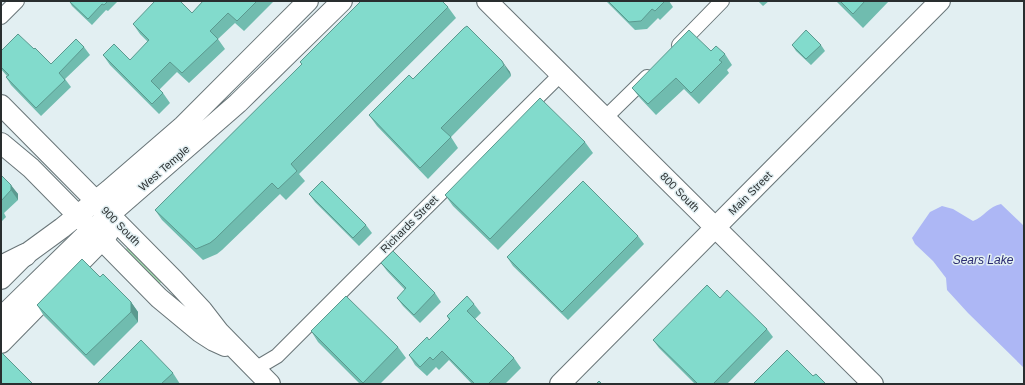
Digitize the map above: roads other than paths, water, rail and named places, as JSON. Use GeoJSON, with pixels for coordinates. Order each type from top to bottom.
{"type":"FeatureCollection","features":[{"type":"Feature","properties":{"kind":"highway"},"geometry":{"type":"LineString","coordinates":[[1,319],[91,229]]}},
{"type":"Feature","properties":{"kind":"highway"},"geometry":{"type":"LineString","coordinates":[[1,267],[25,255]]}},
{"type":"Feature","properties":{"kind":"street"},"geometry":{"type":"LineString","coordinates":[[1,17],[17,1]]}},
{"type":"Feature","properties":{"kind":"street","name":"West Temple"},"geometry":{"type":"LineString","coordinates":[[91,229],[96,201],[183,126],[308,1]]}},
{"type":"Feature","properties":{"kind":"street","name":"West Temple"},"geometry":{"type":"LineString","coordinates":[[1,342],[91,229],[110,215],[238,103],[342,1]]}},
{"type":"Feature","properties":{"kind":"street","name":"800 South"},"geometry":{"type":"LineString","coordinates":[[487,1],[873,384]]}},
{"type":"Feature","properties":{"kind":"street"},"geometry":{"type":"LineString","coordinates":[[671,53],[722,1]]}},
{"type":"Feature","properties":{"kind":"street","name":"Main Street"},"geometry":{"type":"LineString","coordinates":[[560,384],[940,1]]}},
{"type":"Feature","properties":{"kind":"street"},"geometry":{"type":"LineString","coordinates":[[606,118],[655,68]]}},
{"type":"Feature","properties":{"kind":"street","name":"Richards Street"},"geometry":{"type":"LineString","coordinates":[[254,369],[277,356],[561,74]]}},
{"type":"Feature","properties":{"kind":"street","name":"900 South"},"geometry":{"type":"LineString","coordinates":[[1,105],[186,291],[236,350],[270,384]]}},
{"type":"Feature","properties":{"kind":"street","name":"900 South"},"geometry":{"type":"LineString","coordinates":[[1,143],[24,162],[159,298],[177,314],[214,341],[236,350]]}},
{"type":"Feature","properties":{"kind":"street"},"geometry":{"type":"LineString","coordinates":[[1,279],[25,255],[91,229]]}},
{"type":"Feature","properties":{"kind":"water","name":"Sears Lake"},"geometry":{"type":"Polygon","coordinates":[[[1001,204],[1024,226],[1024,368],[968,313],[947,290],[946,278],[933,261],[915,244],[912,238],[930,212],[942,206],[953,209],[973,221],[993,207],[1001,204]]]}}]}
